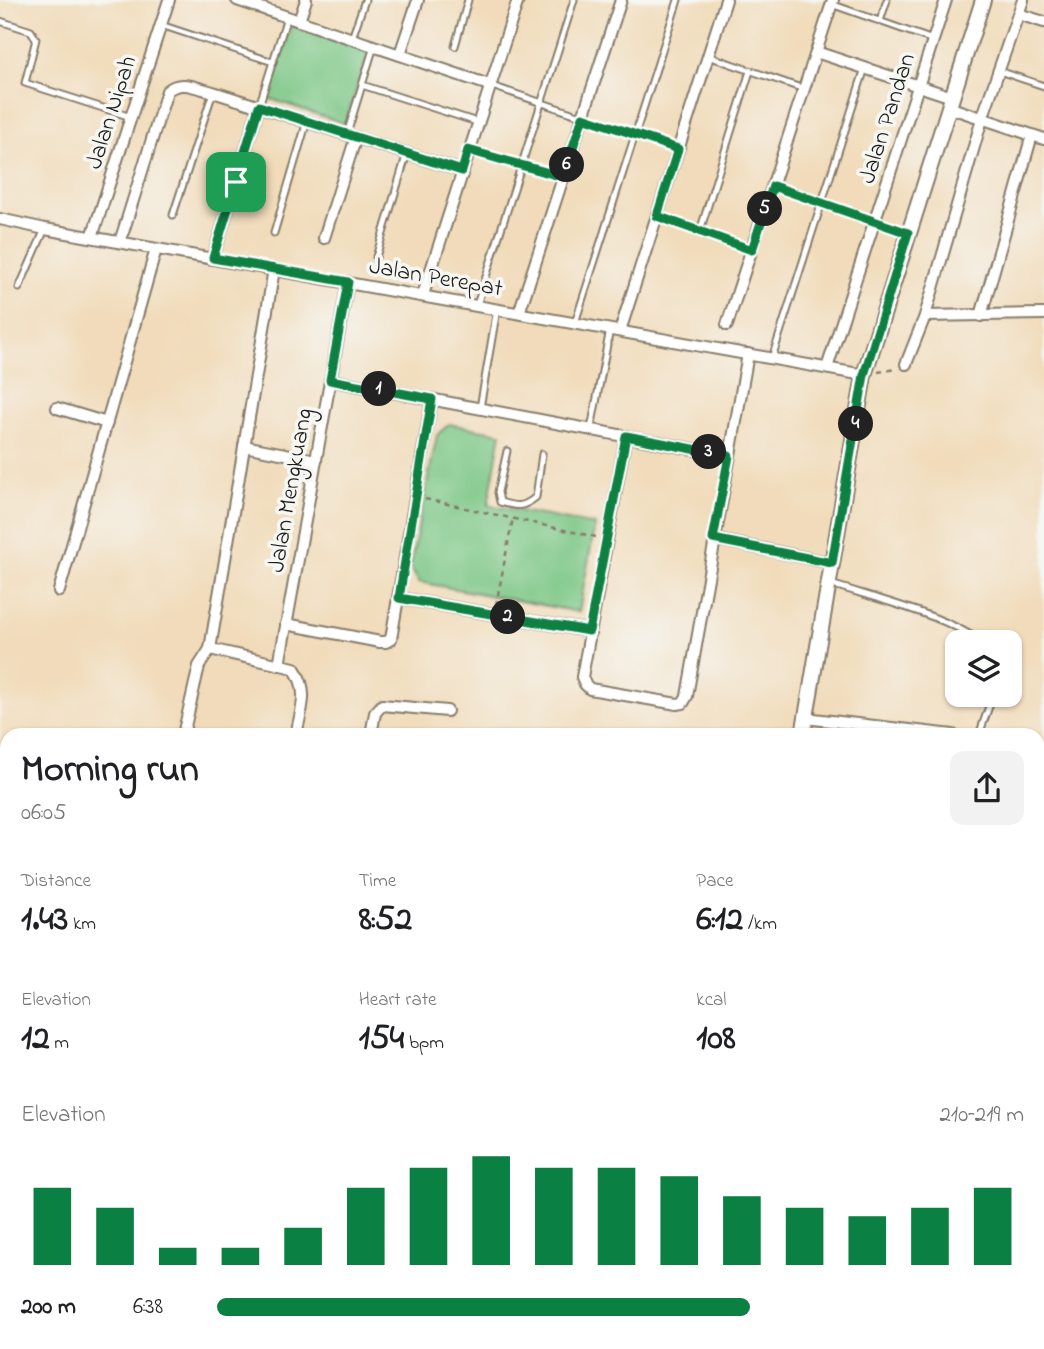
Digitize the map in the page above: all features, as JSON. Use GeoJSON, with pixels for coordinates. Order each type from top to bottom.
{"type":"FeatureCollection","features":[{"type":"Feature","properties":{"kind":"street","name":"Jalan Nipah"},"geometry":{"type":"LineString","coordinates":[[92,237],[169,0]]}},
{"type":"Feature","properties":{"kind":"street"},"geometry":{"type":"LineString","coordinates":[[237,0],[251,2],[293,19],[489,85]]}},
{"type":"Feature","properties":{"kind":"street"},"geometry":{"type":"LineString","coordinates":[[293,19],[306,0]]}},
{"type":"Feature","properties":{"kind":"street"},"geometry":{"type":"LineString","coordinates":[[400,54],[418,0]]}},
{"type":"Feature","properties":{"kind":"street"},"geometry":{"type":"LineString","coordinates":[[423,295],[518,0]]}},
{"type":"Feature","properties":{"kind":"street"},"geometry":{"type":"LineString","coordinates":[[519,313],[621,0]]}},
{"type":"Feature","properties":{"kind":"street"},"geometry":{"type":"LineString","coordinates":[[615,330],[657,216],[726,0]]}},
{"type":"Feature","properties":{"kind":"street","name":"Jalan Pandan"},"geometry":{"type":"LineString","coordinates":[[827,368],[946,0]]}},
{"type":"Feature","properties":{"kind":"street"},"geometry":{"type":"LineString","coordinates":[[804,728],[864,375],[983,0]]}},
{"type":"Feature","properties":{"kind":"street"},"geometry":{"type":"LineString","coordinates":[[906,364],[925,316],[982,119],[1023,0]]}},
{"type":"Feature","properties":{"kind":"street"},"geometry":{"type":"LineString","coordinates":[[727,326],[832,2]]}},
{"type":"Feature","properties":{"kind":"street"},"geometry":{"type":"LineString","coordinates":[[1018,14],[1044,22]]}},
{"type":"Feature","properties":{"kind":"street"},"geometry":{"type":"LineString","coordinates":[[816,52],[918,86],[982,119],[1044,139]]}},
{"type":"Feature","properties":{"kind":"street"},"geometry":{"type":"LineString","coordinates":[[120,242],[167,91],[181,84],[462,171]]}},
{"type":"Feature","properties":{"kind":"street"},"geometry":{"type":"LineString","coordinates":[[213,258],[259,106]]}},
{"type":"Feature","properties":{"kind":"street"},"geometry":{"type":"LineString","coordinates":[[324,238],[351,135]]}},
{"type":"Feature","properties":{"kind":"street"},"geometry":{"type":"LineString","coordinates":[[981,316],[1032,135]]}},
{"type":"Feature","properties":{"kind":"street","name":"Jalan Perepat"},"geometry":{"type":"LineString","coordinates":[[0,219],[864,375]]}},
{"type":"Feature","properties":{"kind":"street"},"geometry":{"type":"LineString","coordinates":[[60,591],[156,248]]}},
{"type":"Feature","properties":{"kind":"street"},"geometry":{"type":"LineString","coordinates":[[185,728],[199,666],[210,649],[274,269]]}},
{"type":"Feature","properties":{"kind":"street","name":"Jalan Mengkuang"},"geometry":{"type":"LineString","coordinates":[[279,665],[348,282]]}},
{"type":"Feature","properties":{"kind":"street"},"geometry":{"type":"LineString","coordinates":[[925,316],[1044,314]]}},
{"type":"Feature","properties":{"kind":"street"},"geometry":{"type":"LineString","coordinates":[[626,436],[582,677],[590,689],[683,703],[687,696],[748,354]]}},
{"type":"Feature","properties":{"kind":"street"},"geometry":{"type":"LineString","coordinates":[[330,380],[729,456]]}},
{"type":"Feature","properties":{"kind":"street"},"geometry":{"type":"LineString","coordinates":[[286,624],[386,642],[391,639],[432,399]]}},
{"type":"Feature","properties":{"kind":"street"},"geometry":{"type":"LineString","coordinates":[[57,408],[107,423]]}},
{"type":"Feature","properties":{"kind":"street"},"geometry":{"type":"LineString","coordinates":[[244,446],[316,460]]}},
{"type":"Feature","properties":{"kind":"street"},"geometry":{"type":"LineString","coordinates":[[713,539],[832,563]]}},
{"type":"Feature","properties":{"kind":"street"},"geometry":{"type":"LineString","coordinates":[[399,598],[589,631]]}},
{"type":"Feature","properties":{"kind":"street"},"geometry":{"type":"LineString","coordinates":[[210,649],[294,668],[302,680],[304,695],[297,728]]}},
{"type":"Feature","properties":{"kind":"street"},"geometry":{"type":"LineString","coordinates":[[372,728],[375,713],[382,705],[447,711]]}},
{"type":"Feature","properties":{"kind":"street"},"geometry":{"type":"LineString","coordinates":[[805,718],[892,728]]}},
{"type":"Feature","properties":{"kind":"lane"},"geometry":{"type":"LineString","coordinates":[[352,38],[365,0]]}},
{"type":"Feature","properties":{"kind":"lane"},"geometry":{"type":"LineString","coordinates":[[455,46],[468,0]]}},
{"type":"Feature","properties":{"kind":"lane"},"geometry":{"type":"LineString","coordinates":[[477,305],[574,0]]}},
{"type":"Feature","properties":{"kind":"lane"},"geometry":{"type":"LineString","coordinates":[[575,323],[678,0]]}},
{"type":"Feature","properties":{"kind":"lane"},"geometry":{"type":"LineString","coordinates":[[880,21],[887,0]]}},
{"type":"Feature","properties":{"kind":"lane"},"geometry":{"type":"LineString","coordinates":[[832,2],[933,40]]}},
{"type":"Feature","properties":{"kind":"lane"},"geometry":{"type":"LineString","coordinates":[[259,106],[273,62],[293,19]]}},
{"type":"Feature","properties":{"kind":"lane"},"geometry":{"type":"LineString","coordinates":[[0,20],[31,31],[36,39],[25,83],[131,117]]}},
{"type":"Feature","properties":{"kind":"lane"},"geometry":{"type":"LineString","coordinates":[[161,25],[273,62]]}},
{"type":"Feature","properties":{"kind":"lane"},"geometry":{"type":"LineString","coordinates":[[351,135],[374,46]]}},
{"type":"Feature","properties":{"kind":"lane"},"geometry":{"type":"LineString","coordinates":[[708,56],[804,89]]}},
{"type":"Feature","properties":{"kind":"lane"},"geometry":{"type":"LineString","coordinates":[[772,358],[865,68]]}},
{"type":"Feature","properties":{"kind":"lane"},"geometry":{"type":"LineString","coordinates":[[700,231],[750,71]]}},
{"type":"Feature","properties":{"kind":"lane"},"geometry":{"type":"LineString","coordinates":[[999,71],[1044,86]]}},
{"type":"Feature","properties":{"kind":"lane"},"geometry":{"type":"LineString","coordinates":[[362,85],[477,122]]}},
{"type":"Feature","properties":{"kind":"lane"},"geometry":{"type":"LineString","coordinates":[[489,85],[678,149]]}},
{"type":"Feature","properties":{"kind":"lane"},"geometry":{"type":"LineString","coordinates":[[173,215],[213,92]]}},
{"type":"Feature","properties":{"kind":"lane"},"geometry":{"type":"LineString","coordinates":[[274,233],[307,121]]}},
{"type":"Feature","properties":{"kind":"lane"},"geometry":{"type":"LineString","coordinates":[[468,150],[563,177]]}},
{"type":"Feature","properties":{"kind":"lane"},"geometry":{"type":"LineString","coordinates":[[376,257],[407,153]]}},
{"type":"Feature","properties":{"kind":"lane"},"geometry":{"type":"LineString","coordinates":[[773,186],[908,233]]}},
{"type":"Feature","properties":{"kind":"lane"},"geometry":{"type":"LineString","coordinates":[[657,216],[752,250]]}},
{"type":"Feature","properties":{"kind":"lane"},"geometry":{"type":"LineString","coordinates":[[19,288],[45,229]]}},
{"type":"Feature","properties":{"kind":"lane"},"geometry":{"type":"LineString","coordinates":[[480,408],[497,309]]}},
{"type":"Feature","properties":{"kind":"lane"},"geometry":{"type":"LineString","coordinates":[[590,429],[615,330]]}},
{"type":"Feature","properties":{"kind":"lane"},"geometry":{"type":"LineString","coordinates":[[507,451],[498,492],[500,502],[515,507],[526,506],[536,497],[542,454]]}},
{"type":"Feature","properties":{"kind":"lane"},"geometry":{"type":"LineString","coordinates":[[828,583],[926,615],[960,630]]}},
{"type":"Feature","properties":{"kind":"lane"},"geometry":{"type":"LineString","coordinates":[[981,728],[989,707]]}},
{"type":"Feature","properties":{"kind":"path"},"geometry":{"type":"LineString","coordinates":[[864,375],[906,364]]}},
{"type":"Feature","properties":{"kind":"path"},"geometry":{"type":"LineString","coordinates":[[416,497],[607,539]]}},
{"type":"Feature","properties":{"kind":"path"},"geometry":{"type":"LineString","coordinates":[[494,615],[515,507]]}},
{"type":"Feature","properties":{"kind":"green space"},"geometry":{"type":"Polygon","coordinates":[[[292,25],[369,50],[345,124],[268,98],[292,25]]]}},
{"type":"Feature","properties":{"kind":"green space"},"geometry":{"type":"Polygon","coordinates":[[[449,424],[501,433],[488,505],[595,525],[579,612],[419,582],[410,567],[437,435],[449,424]]]}},
{"type":"Feature","properties":{"kind":"route"},"geometry":{"type":"LineString","coordinates":[[259,106],[462,171],[468,150],[563,177],[583,117],[678,149],[657,216],[752,250],[773,186],[908,233],[864,375],[832,563],[713,539],[729,456],[626,436],[589,631],[399,598],[432,399],[330,380],[348,282],[213,258],[236,182],[259,106]]}}]}
